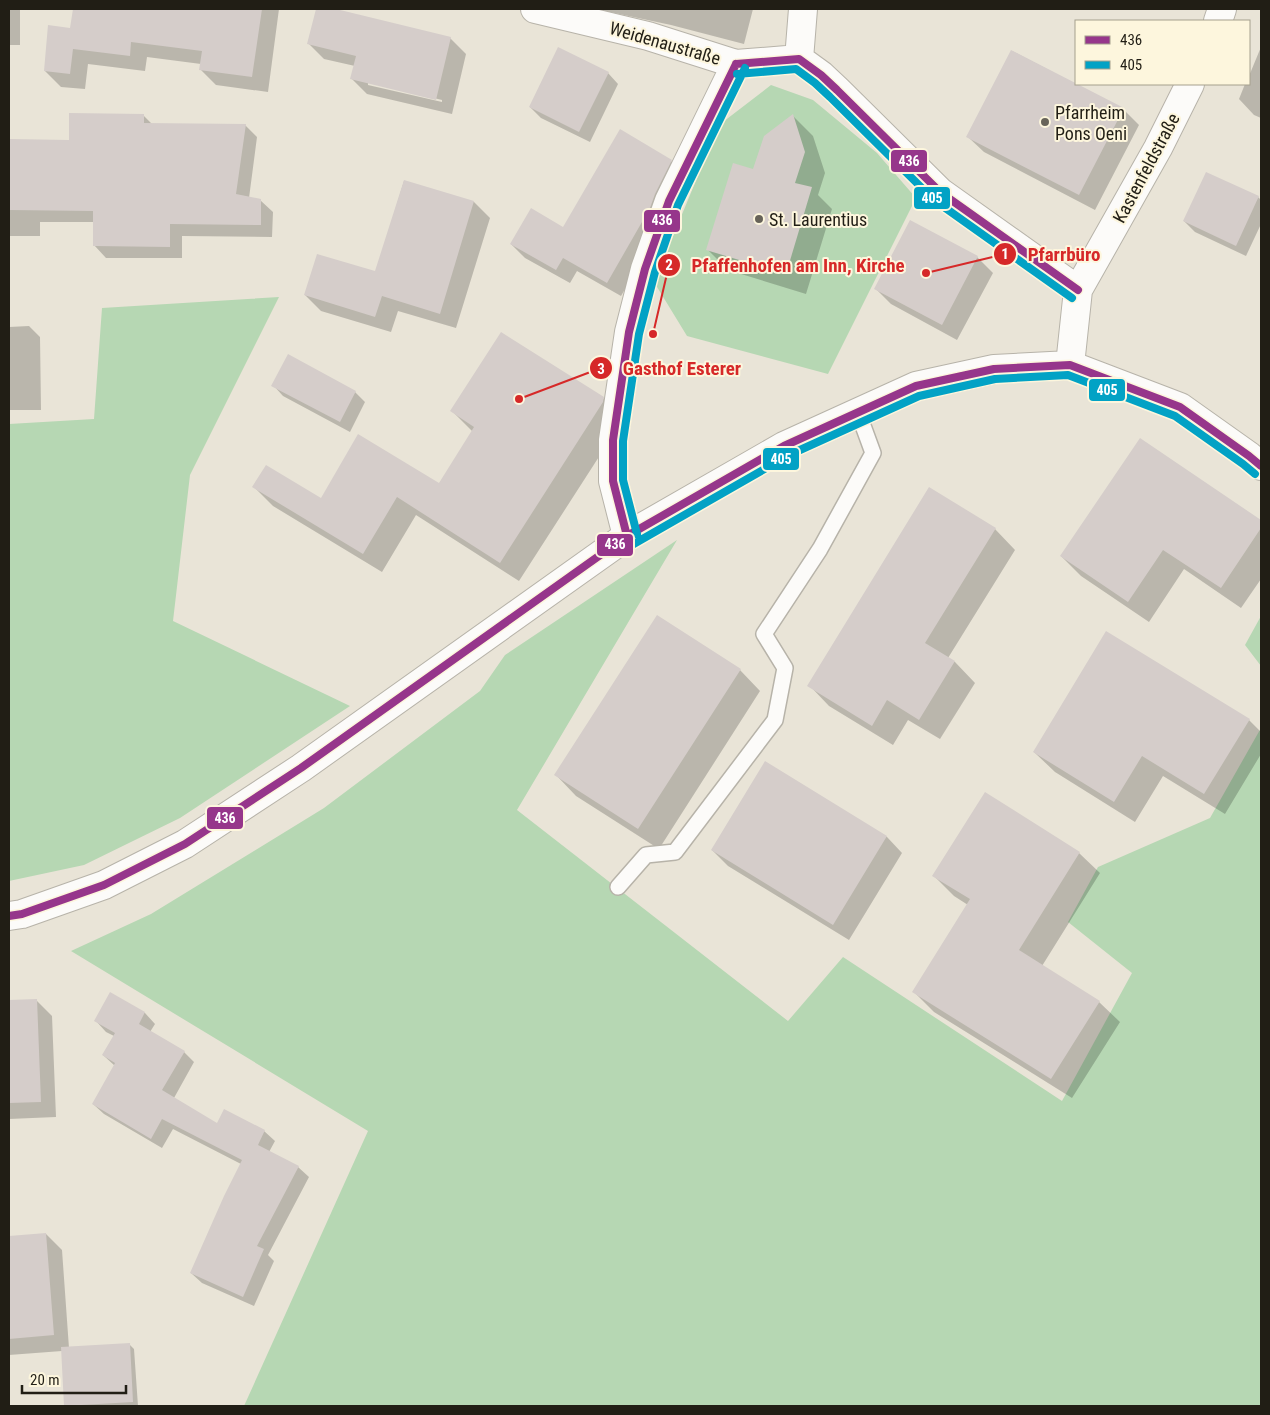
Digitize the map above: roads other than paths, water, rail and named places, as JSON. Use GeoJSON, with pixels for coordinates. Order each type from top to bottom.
{"type":"FeatureCollection","features":[{"type":"Feature","properties":{"kind":"street","name":"Weidenaustraße"},"geometry":{"type":"LineString","coordinates":[[534,9],[648,36],[736,64]]}},
{"type":"Feature","properties":{"kind":"street"},"geometry":{"type":"LineString","coordinates":[[799,59],[803,9]]}},
{"type":"Feature","properties":{"kind":"street"},"geometry":{"type":"LineString","coordinates":[[627,536],[613,481],[613,440],[629,332],[645,269],[669,201],[736,64],[799,59],[821,75],[837,90],[940,192],[1078,290]]}},
{"type":"Feature","properties":{"kind":"street","name":"Kastenfeldstraße"},"geometry":{"type":"LineString","coordinates":[[1070,364],[1078,290],[1158,148],[1190,85]]}},
{"type":"Feature","properties":{"kind":"street"},"geometry":{"type":"LineString","coordinates":[[9,916],[22,914],[104,885],[185,844],[301,768],[627,536],[784,446],[916,386],[994,369],[1070,364],[1180,407],[1250,456],[1261,466]]}},
{"type":"Feature","properties":{"kind":"lane"},"geometry":{"type":"LineString","coordinates":[[618,888],[646,855],[675,852],[775,720],[785,668],[764,634],[820,549],[873,453],[858,412]]}},
{"type":"Feature","properties":{"kind":"place","name":"Pfarrheim Pons Oeni"},"geometry":{"type":"Point","coordinates":[1045,122]}},
{"type":"Feature","properties":{"kind":"place","name":"St. Laurentius"},"geometry":{"type":"Point","coordinates":[759,219]}},
{"type":"Feature","properties":{"kind":"place","name":"Pfarrbüro"},"geometry":{"type":"Point","coordinates":[926,273]}},
{"type":"Feature","properties":{"kind":"place","name":"Pfaffenhofen am Inn, Kirche"},"geometry":{"type":"Point","coordinates":[653,334]}},
{"type":"Feature","properties":{"kind":"place","name":"Gasthof Esterer"},"geometry":{"type":"Point","coordinates":[519,399]}}]}
